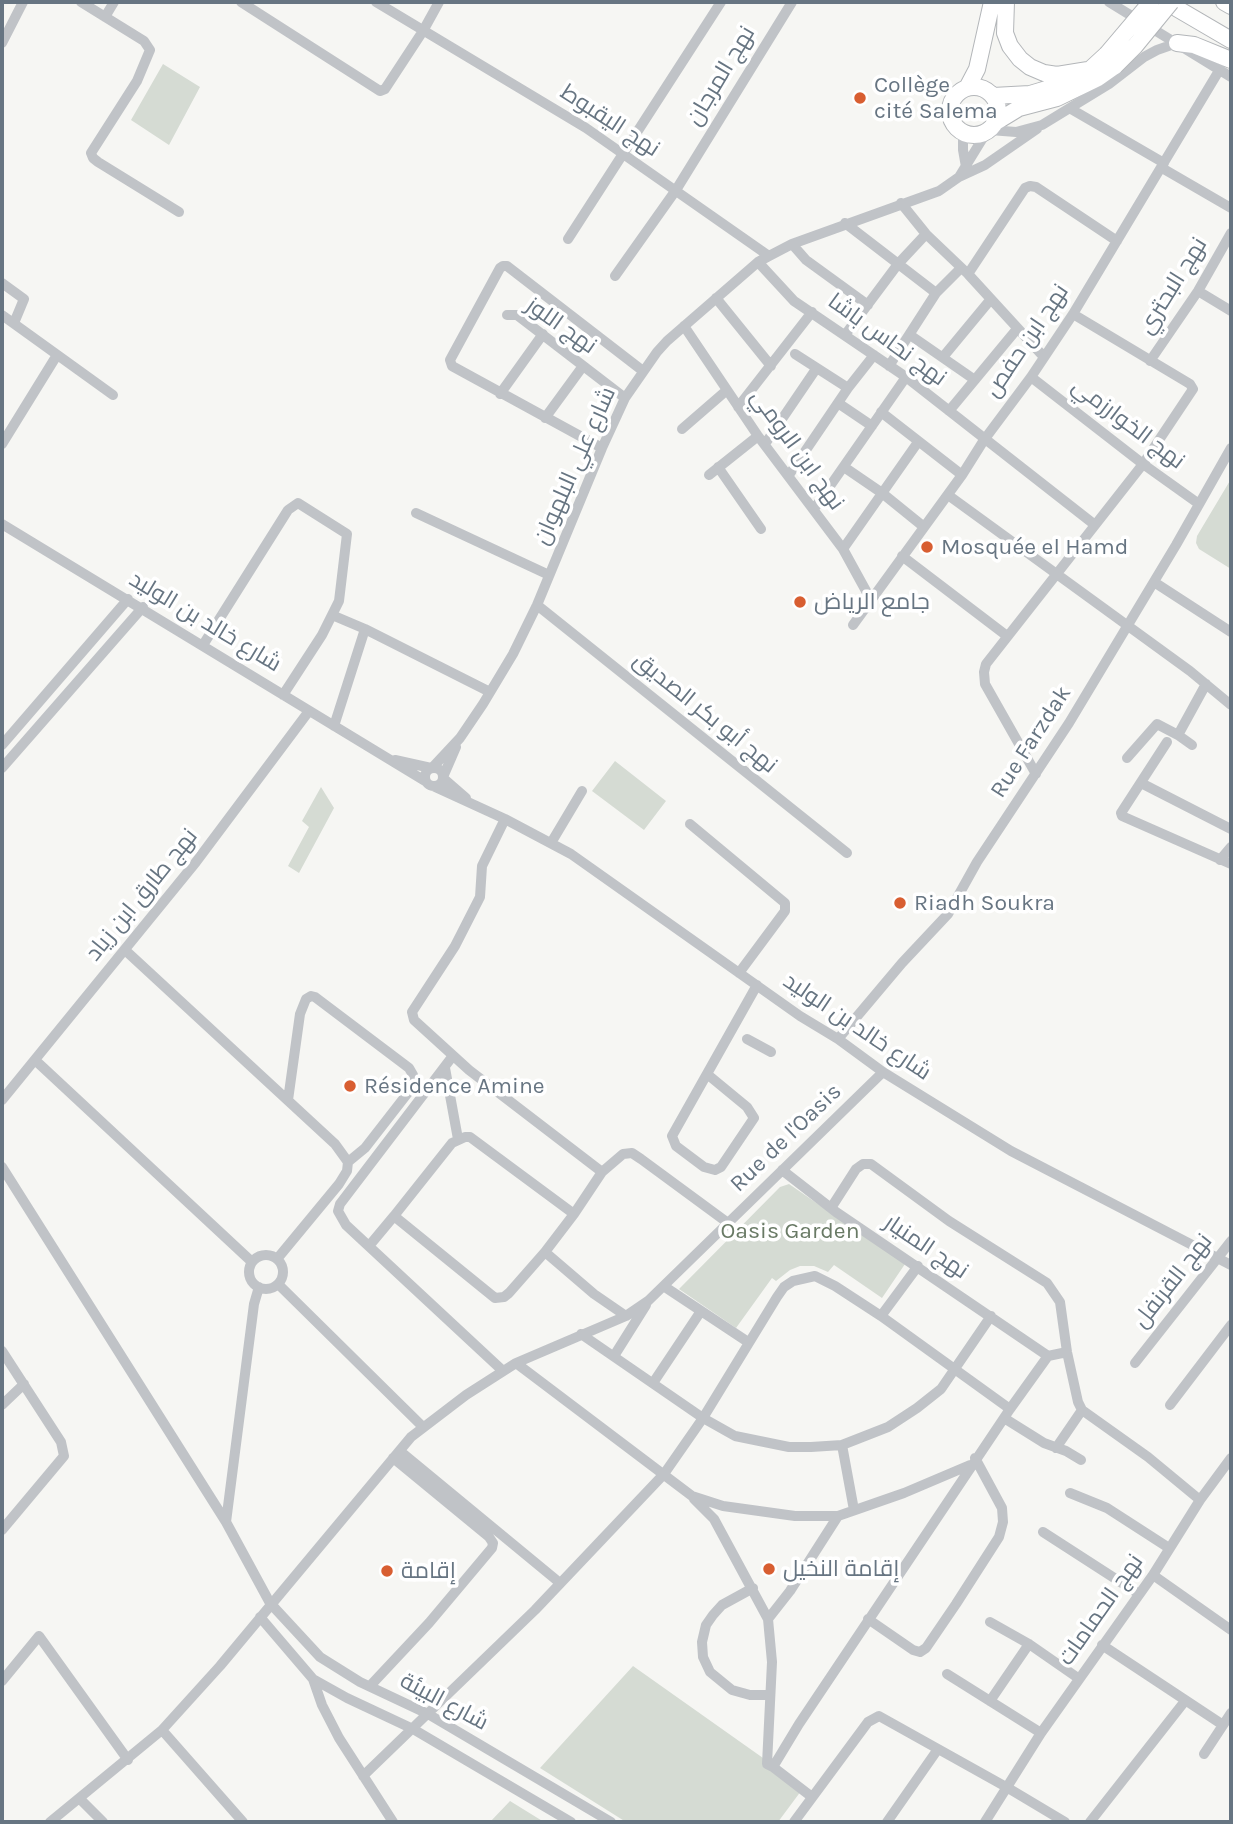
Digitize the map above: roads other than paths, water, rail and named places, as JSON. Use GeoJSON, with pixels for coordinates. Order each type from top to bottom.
{"type":"FeatureCollection","features":[{"type":"Feature","properties":{"kind":"highway"},"geometry":{"type":"LineString","coordinates":[[967,88],[977,69],[992,2]]}},
{"type":"Feature","properties":{"kind":"highway"},"geometry":{"type":"LineString","coordinates":[[1006,2],[1005,33],[1010,46],[1030,67],[1044,73],[1058,75],[1088,70],[1111,60],[1135,46],[1169,2],[1231,40]]}},
{"type":"Feature","properties":{"kind":"highway"},"geometry":{"type":"LineString","coordinates":[[991,128],[999,113],[993,96],[976,87],[958,93],[950,109],[951,119],[963,133],[971,135],[991,128],[1019,108],[1057,98],[1098,78],[1151,2]]}},
{"type":"Feature","properties":{"kind":"highway"},"geometry":{"type":"LineString","coordinates":[[1224,2],[1231,6]]}},
{"type":"Feature","properties":{"kind":"highway"},"geometry":{"type":"LineString","coordinates":[[1177,44],[1194,44],[1226,65]]}},
{"type":"Feature","properties":{"kind":"highway"},"geometry":{"type":"LineString","coordinates":[[993,96],[1019,95],[1050,89],[1082,77],[1088,70]]}},
{"type":"Feature","properties":{"kind":"street"},"geometry":{"type":"LineString","coordinates":[[2,43],[23,2]]}},
{"type":"Feature","properties":{"kind":"street"},"geometry":{"type":"LineString","coordinates":[[81,2],[144,41],[150,52],[137,81],[92,153],[93,158],[180,212]]}},
{"type":"Feature","properties":{"kind":"street"},"geometry":{"type":"LineString","coordinates":[[105,17],[114,2]]}},
{"type":"Feature","properties":{"kind":"street"},"geometry":{"type":"LineString","coordinates":[[241,2],[380,91],[385,89],[439,2]]}},
{"type":"Feature","properties":{"kind":"street","name":"نهج اليقبوط"},"geometry":{"type":"LineString","coordinates":[[376,2],[586,128],[769,256]]}},
{"type":"Feature","properties":{"kind":"street"},"geometry":{"type":"LineString","coordinates":[[568,239],[721,2]]}},
{"type":"Feature","properties":{"kind":"street","name":"نهج المرجان"},"geometry":{"type":"LineString","coordinates":[[615,276],[676,190],[792,2]]}},
{"type":"Feature","properties":{"kind":"street"},"geometry":{"type":"LineString","coordinates":[[1109,2],[1177,44]]}},
{"type":"Feature","properties":{"kind":"street"},"geometry":{"type":"LineString","coordinates":[[959,177],[985,165],[1144,57],[1177,44]]}},
{"type":"Feature","properties":{"kind":"street"},"geometry":{"type":"LineString","coordinates":[[1226,65],[1231,76]]}},
{"type":"Feature","properties":{"kind":"street","name":"نهج ابن حفص"},"geometry":{"type":"LineString","coordinates":[[853,625],[948,495],[1073,314],[1226,65]]}},
{"type":"Feature","properties":{"kind":"street"},"geometry":{"type":"LineString","coordinates":[[1071,109],[1231,208]]}},
{"type":"Feature","properties":{"kind":"street"},"geometry":{"type":"LineString","coordinates":[[991,128],[1016,132],[1042,125]]}},
{"type":"Feature","properties":{"kind":"street","name":"شارع علي البلهوان"},"geometry":{"type":"LineString","coordinates":[[431,768],[460,738],[490,692],[537,606],[625,398],[667,341],[758,262],[792,244],[845,223],[928,196],[959,177],[991,128]]}},
{"type":"Feature","properties":{"kind":"street"},"geometry":{"type":"LineString","coordinates":[[963,133],[967,167]]}},
{"type":"Feature","properties":{"kind":"street"},"geometry":{"type":"LineString","coordinates":[[889,366],[936,293],[964,271],[1025,188],[1036,187],[1117,241]]}},
{"type":"Feature","properties":{"kind":"street"},"geometry":{"type":"LineString","coordinates":[[901,203],[926,234],[1044,357]]}},
{"type":"Feature","properties":{"kind":"street"},"geometry":{"type":"LineString","coordinates":[[845,223],[936,293]]}},
{"type":"Feature","properties":{"kind":"street","name":"نهج البحتري"},"geometry":{"type":"LineString","coordinates":[[1150,361],[1198,291],[1231,233]]}},
{"type":"Feature","properties":{"kind":"street"},"geometry":{"type":"LineString","coordinates":[[845,335],[898,264],[926,234]]}},
{"type":"Feature","properties":{"kind":"street"},"geometry":{"type":"LineString","coordinates":[[792,244],[806,260],[868,305]]}},
{"type":"Feature","properties":{"kind":"street","name":"نهج نحاس باشا"},"geometry":{"type":"LineString","coordinates":[[758,262],[794,301],[906,377],[1096,525]]}},
{"type":"Feature","properties":{"kind":"street"},"geometry":{"type":"LineString","coordinates":[[602,448],[500,394],[452,366],[450,360],[503,266],[507,266],[643,371]]}},
{"type":"Feature","properties":{"kind":"street"},"geometry":{"type":"LineString","coordinates":[[2,283],[24,299],[14,324]]}},
{"type":"Feature","properties":{"kind":"street"},"geometry":{"type":"LineString","coordinates":[[1198,291],[1231,311]]}},
{"type":"Feature","properties":{"kind":"street"},"geometry":{"type":"LineString","coordinates":[[716,298],[771,366]]}},
{"type":"Feature","properties":{"kind":"street"},"geometry":{"type":"LineString","coordinates":[[943,357],[990,299]]}},
{"type":"Feature","properties":{"kind":"street"},"geometry":{"type":"LineString","coordinates":[[738,407],[812,312]]}},
{"type":"Feature","properties":{"kind":"street","name":"نهج اللوز"},"geometry":{"type":"LineString","coordinates":[[507,314],[517,315],[625,398]]}},
{"type":"Feature","properties":{"kind":"street"},"geometry":{"type":"LineString","coordinates":[[1035,774],[985,684],[986,664],[1143,464],[1193,389],[1190,384],[1073,314]]}},
{"type":"Feature","properties":{"kind":"street"},"geometry":{"type":"LineString","coordinates":[[2,316],[113,395]]}},
{"type":"Feature","properties":{"kind":"street","name":"نهج ابن الرومي"},"geometry":{"type":"LineString","coordinates":[[684,326],[738,407],[842,549],[871,600]]}},
{"type":"Feature","properties":{"kind":"street"},"geometry":{"type":"LineString","coordinates":[[948,411],[1017,329]]}},
{"type":"Feature","properties":{"kind":"street"},"geometry":{"type":"LineString","coordinates":[[500,394],[543,334]]}},
{"type":"Feature","properties":{"kind":"street"},"geometry":{"type":"LineString","coordinates":[[910,335],[975,380]]}},
{"type":"Feature","properties":{"kind":"street"},"geometry":{"type":"LineString","coordinates":[[795,354],[848,388]]}},
{"type":"Feature","properties":{"kind":"street"},"geometry":{"type":"LineString","coordinates":[[2,444],[57,355]]}},
{"type":"Feature","properties":{"kind":"street"},"geometry":{"type":"LineString","coordinates":[[789,475],[848,388],[874,355]]}},
{"type":"Feature","properties":{"kind":"street"},"geometry":{"type":"LineString","coordinates":[[545,418],[583,366]]}},
{"type":"Feature","properties":{"kind":"street"},"geometry":{"type":"LineString","coordinates":[[709,475],[762,440],[816,369]]}},
{"type":"Feature","properties":{"kind":"street"},"geometry":{"type":"LineString","coordinates":[[814,509],[906,377]]}},
{"type":"Feature","properties":{"kind":"street","name":"نهج الخوارزمي"},"geometry":{"type":"LineString","coordinates":[[1031,377],[1199,504]]}},
{"type":"Feature","properties":{"kind":"street"},"geometry":{"type":"LineString","coordinates":[[682,429],[727,390]]}},
{"type":"Feature","properties":{"kind":"street"},"geometry":{"type":"LineString","coordinates":[[838,403],[872,426]]}},
{"type":"Feature","properties":{"kind":"street"},"geometry":{"type":"LineString","coordinates":[[881,412],[962,475]]}},
{"type":"Feature","properties":{"kind":"street"},"geometry":{"type":"LineString","coordinates":[[842,549],[918,442]]}},
{"type":"Feature","properties":{"kind":"street","name":"Rue Farzdak"},"geometry":{"type":"LineString","coordinates":[[838,1039],[902,963],[948,914],[977,862],[1069,723],[1231,448]]}},
{"type":"Feature","properties":{"kind":"street"},"geometry":{"type":"LineString","coordinates":[[718,467],[761,529]]}},
{"type":"Feature","properties":{"kind":"street"},"geometry":{"type":"LineString","coordinates":[[844,467],[924,527]]}},
{"type":"Feature","properties":{"kind":"street"},"geometry":{"type":"LineString","coordinates":[[948,495],[1231,705]]}},
{"type":"Feature","properties":{"kind":"street"},"geometry":{"type":"LineString","coordinates":[[203,645],[288,510],[298,503],[347,534],[339,601],[322,635],[284,695]]}},
{"type":"Feature","properties":{"kind":"street"},"geometry":{"type":"LineString","coordinates":[[415,513],[549,575]]}},
{"type":"Feature","properties":{"kind":"street","name":"شارع خالد بن الوليد"},"geometry":{"type":"LineString","coordinates":[[2,524],[143,607],[405,771],[551,844],[612,882],[738,973],[883,1072],[1011,1151],[1231,1265]]}},
{"type":"Feature","properties":{"kind":"street"},"geometry":{"type":"LineString","coordinates":[[902,556],[1007,636]]}},
{"type":"Feature","properties":{"kind":"street"},"geometry":{"type":"LineString","coordinates":[[1154,582],[1231,632]]}},
{"type":"Feature","properties":{"kind":"street"},"geometry":{"type":"LineString","coordinates":[[2,745],[128,600]]}},
{"type":"Feature","properties":{"kind":"street","name":"نهج أبو بكر الصديق"},"geometry":{"type":"LineString","coordinates":[[537,606],[847,853]]}},
{"type":"Feature","properties":{"kind":"street"},"geometry":{"type":"LineString","coordinates":[[2,768],[143,607]]}},
{"type":"Feature","properties":{"kind":"street"},"geometry":{"type":"LineString","coordinates":[[332,615],[366,629],[490,692]]}},
{"type":"Feature","properties":{"kind":"street"},"geometry":{"type":"LineString","coordinates":[[334,726],[366,629]]}},
{"type":"Feature","properties":{"kind":"street"},"geometry":{"type":"LineString","coordinates":[[1178,735],[1206,684]]}},
{"type":"Feature","properties":{"kind":"street","name":"نهج طارق ابن زياد"},"geometry":{"type":"LineString","coordinates":[[2,1100],[196,862],[309,711]]}},
{"type":"Feature","properties":{"kind":"street"},"geometry":{"type":"LineString","coordinates":[[1126,758],[1157,724],[1192,745]]}},
{"type":"Feature","properties":{"kind":"street"},"geometry":{"type":"LineString","coordinates":[[443,777],[438,769],[431,768],[425,774],[429,784],[439,784],[443,777],[460,738]]}},
{"type":"Feature","properties":{"kind":"street"},"geometry":{"type":"LineString","coordinates":[[1167,742],[1121,813],[1122,816],[1226,862],[1231,847]]}},
{"type":"Feature","properties":{"kind":"street","name":"شارع خالد بن الوليد"},"geometry":{"type":"LineString","coordinates":[[386,757],[431,768]]}},
{"type":"Feature","properties":{"kind":"street","name":"شارع خالد بن الوليد"},"geometry":{"type":"LineString","coordinates":[[443,777],[474,804]]}},
{"type":"Feature","properties":{"kind":"street"},"geometry":{"type":"LineString","coordinates":[[1140,783],[1231,829]]}},
{"type":"Feature","properties":{"kind":"street"},"geometry":{"type":"LineString","coordinates":[[551,844],[582,791]]}},
{"type":"Feature","properties":{"kind":"street"},"geometry":{"type":"LineString","coordinates":[[505,819],[482,866],[480,897],[455,946],[412,1012],[414,1020],[452,1057],[602,1172]]}},
{"type":"Feature","properties":{"kind":"street"},"geometry":{"type":"LineString","coordinates":[[690,824],[785,903],[785,911],[738,973]]}},
{"type":"Feature","properties":{"kind":"street"},"geometry":{"type":"LineString","coordinates":[[125,950],[335,1144],[348,1162]]}},
{"type":"Feature","properties":{"kind":"street"},"geometry":{"type":"LineString","coordinates":[[707,1074],[747,1107],[754,1118],[721,1167],[715,1170],[704,1167],[676,1146],[671,1136],[757,985]]}},
{"type":"Feature","properties":{"kind":"street"},"geometry":{"type":"LineString","coordinates":[[277,1259],[339,1184],[348,1162],[365,1148],[414,1085],[413,1075],[409,1068],[311,996],[302,1005],[300,1014],[288,1101]]}},
{"type":"Feature","properties":{"kind":"street"},"geometry":{"type":"LineString","coordinates":[[747,1039],[771,1052]]}},
{"type":"Feature","properties":{"kind":"street"},"geometry":{"type":"LineString","coordinates":[[452,1057],[338,1210],[341,1218],[369,1246],[503,1371]]}},
{"type":"Feature","properties":{"kind":"street"},"geometry":{"type":"LineString","coordinates":[[35,1060],[252,1262]]}},
{"type":"Feature","properties":{"kind":"street"},"geometry":{"type":"LineString","coordinates":[[445,1068],[458,1139]]}},
{"type":"Feature","properties":{"kind":"street","name":"Rue de l'Oasis"},"geometry":{"type":"LineString","coordinates":[[648,1301],[883,1072]]}},
{"type":"Feature","properties":{"kind":"street"},"geometry":{"type":"LineString","coordinates":[[369,1246],[458,1139],[470,1138],[574,1214]]}},
{"type":"Feature","properties":{"kind":"street"},"geometry":{"type":"LineString","coordinates":[[394,1216],[495,1298],[509,1293],[545,1252],[602,1172],[624,1154],[632,1153],[728,1223]]}},
{"type":"Feature","properties":{"kind":"street"},"geometry":{"type":"LineString","coordinates":[[831,1208],[856,1169],[863,1164],[871,1164],[949,1221],[1047,1283],[1060,1302],[1067,1352],[1082,1410],[1200,1500]]}},
{"type":"Feature","properties":{"kind":"street","name":"شارع البيئة"},"geometry":{"type":"LineString","coordinates":[[2,1167],[226,1522],[270,1603],[320,1657],[343,1673],[428,1714],[611,1822]]}},
{"type":"Feature","properties":{"kind":"street","name":"نهج المنيار"},"geometry":{"type":"LineString","coordinates":[[782,1170],[831,1208],[1048,1356]]}},
{"type":"Feature","properties":{"kind":"street","name":"نهج القرنفل"},"geometry":{"type":"LineString","coordinates":[[1135,1363],[1231,1241]]}},
{"type":"Feature","properties":{"kind":"street"},"geometry":{"type":"LineString","coordinates":[[545,1252],[594,1294],[626,1316]]}},
{"type":"Feature","properties":{"kind":"street"},"geometry":{"type":"LineString","coordinates":[[261,1255],[277,1259],[283,1274],[278,1284],[269,1289],[259,1287],[249,1276],[252,1262],[261,1255]]}},
{"type":"Feature","properties":{"kind":"street"},"geometry":{"type":"LineString","coordinates":[[881,1316],[918,1266]]}},
{"type":"Feature","properties":{"kind":"street"},"geometry":{"type":"LineString","coordinates":[[363,1776],[561,1583],[664,1474],[703,1418],[784,1287],[803,1277],[815,1276],[827,1281],[881,1316],[956,1369],[1044,1443],[1081,1460]]}},
{"type":"Feature","properties":{"kind":"street"},"geometry":{"type":"LineString","coordinates":[[278,1284],[423,1427]]}},
{"type":"Feature","properties":{"kind":"street"},"geometry":{"type":"LineString","coordinates":[[226,1522],[254,1304],[259,1287]]}},
{"type":"Feature","properties":{"kind":"street"},"geometry":{"type":"LineString","coordinates":[[665,1287],[748,1342]]}},
{"type":"Feature","properties":{"kind":"street"},"geometry":{"type":"LineString","coordinates":[[50,1822],[162,1730],[220,1666],[270,1603],[423,1427],[516,1363],[626,1316],[648,1301]]}},
{"type":"Feature","properties":{"kind":"street"},"geometry":{"type":"LineString","coordinates":[[614,1356],[648,1301]]}},
{"type":"Feature","properties":{"kind":"street"},"geometry":{"type":"LineString","coordinates":[[653,1383],[701,1311]]}},
{"type":"Feature","properties":{"kind":"street"},"geometry":{"type":"LineString","coordinates":[[581,1334],[703,1418],[735,1436],[789,1447],[842,1445],[888,1427],[941,1389],[991,1316]]}},
{"type":"Feature","properties":{"kind":"street"},"geometry":{"type":"LineString","coordinates":[[1170,1405],[1231,1325]]}},
{"type":"Feature","properties":{"kind":"street"},"geometry":{"type":"LineString","coordinates":[[2,1351],[61,1442],[64,1456],[2,1530]]}},
{"type":"Feature","properties":{"kind":"street"},"geometry":{"type":"LineString","coordinates":[[773,1768],[868,1619],[1007,1413],[1048,1356],[1067,1352]]}},
{"type":"Feature","properties":{"kind":"street"},"geometry":{"type":"LineString","coordinates":[[516,1363],[692,1496],[714,1519],[768,1619],[772,1662],[767,1764],[812,1797]]}},
{"type":"Feature","properties":{"kind":"street"},"geometry":{"type":"LineString","coordinates":[[2,1405],[24,1384]]}},
{"type":"Feature","properties":{"kind":"street"},"geometry":{"type":"LineString","coordinates":[[1056,1448],[1082,1410]]}},
{"type":"Feature","properties":{"kind":"street"},"geometry":{"type":"LineString","coordinates":[[842,1445],[854,1510]]}},
{"type":"Feature","properties":{"kind":"street"},"geometry":{"type":"LineString","coordinates":[[397,1454],[561,1583]]}},
{"type":"Feature","properties":{"kind":"street"},"geometry":{"type":"LineString","coordinates":[[370,1686],[429,1623],[492,1548],[493,1543],[397,1454]]}},
{"type":"Feature","properties":{"kind":"street","name":"نهج الحمامات"},"geometry":{"type":"LineString","coordinates":[[985,1822],[1078,1678],[1153,1575],[1200,1500],[1231,1458]]}},
{"type":"Feature","properties":{"kind":"street"},"geometry":{"type":"LineString","coordinates":[[692,1496],[723,1506],[757,1511],[795,1516],[838,1516],[904,1493],[973,1462]]}},
{"type":"Feature","properties":{"kind":"street"},"geometry":{"type":"LineString","coordinates":[[868,1619],[920,1652],[926,1648],[956,1604],[999,1537],[1003,1522],[1002,1508],[973,1462]]}},
{"type":"Feature","properties":{"kind":"street"},"geometry":{"type":"LineString","coordinates":[[1070,1493],[1107,1508],[1169,1548]]}},
{"type":"Feature","properties":{"kind":"street"},"geometry":{"type":"LineString","coordinates":[[768,1619],[790,1591],[838,1516]]}},
{"type":"Feature","properties":{"kind":"street"},"geometry":{"type":"LineString","coordinates":[[1043,1532],[1139,1594]]}},
{"type":"Feature","properties":{"kind":"street"},"geometry":{"type":"LineString","coordinates":[[1153,1575],[1231,1630]]}},
{"type":"Feature","properties":{"kind":"street"},"geometry":{"type":"LineString","coordinates":[[753,1588],[722,1605],[713,1615],[706,1625],[702,1642],[703,1657],[710,1672],[732,1690],[750,1695],[770,1695]]}},
{"type":"Feature","properties":{"kind":"street","name":"شارع البيئة"},"geometry":{"type":"LineString","coordinates":[[260,1617],[313,1679],[347,1699],[413,1730],[571,1822]]}},
{"type":"Feature","properties":{"kind":"street"},"geometry":{"type":"LineString","coordinates":[[990,1622],[1078,1678]]}},
{"type":"Feature","properties":{"kind":"street"},"geometry":{"type":"LineString","coordinates":[[2,1681],[38,1636],[128,1759]]}},
{"type":"Feature","properties":{"kind":"street"},"geometry":{"type":"LineString","coordinates":[[990,1701],[1028,1644]]}},
{"type":"Feature","properties":{"kind":"street"},"geometry":{"type":"LineString","coordinates":[[1102,1645],[1223,1725]]}},
{"type":"Feature","properties":{"kind":"street"},"geometry":{"type":"LineString","coordinates":[[947,1674],[1041,1733]]}},
{"type":"Feature","properties":{"kind":"street"},"geometry":{"type":"LineString","coordinates":[[313,1679],[322,1705],[393,1822]]}},
{"type":"Feature","properties":{"kind":"street"},"geometry":{"type":"LineString","coordinates":[[1090,1822],[1185,1701]]}},
{"type":"Feature","properties":{"kind":"street"},"geometry":{"type":"LineString","coordinates":[[1204,1754],[1231,1713]]}},
{"type":"Feature","properties":{"kind":"street"},"geometry":{"type":"LineString","coordinates":[[794,1822],[872,1718],[879,1716],[1065,1822]]}},
{"type":"Feature","properties":{"kind":"street"},"geometry":{"type":"LineString","coordinates":[[162,1730],[243,1822]]}},
{"type":"Feature","properties":{"kind":"street"},"geometry":{"type":"LineString","coordinates":[[887,1822],[938,1749]]}},
{"type":"Feature","properties":{"kind":"street"},"geometry":{"type":"LineString","coordinates":[[80,1800],[103,1822]]}},
{"type":"Feature","properties":{"kind":"place","name":"Collège cité Salema"},"geometry":{"type":"Point","coordinates":[860,98]}},
{"type":"Feature","properties":{"kind":"place","name":"Mosquée el Hamd"},"geometry":{"type":"Point","coordinates":[927,547]}},
{"type":"Feature","properties":{"kind":"place","name":"جامع الرياض"},"geometry":{"type":"Point","coordinates":[800,602]}},
{"type":"Feature","properties":{"kind":"place","name":"Riadh Soukra"},"geometry":{"type":"Point","coordinates":[900,903]}},
{"type":"Feature","properties":{"kind":"place","name":"Résidence Amine"},"geometry":{"type":"Point","coordinates":[350,1086]}},
{"type":"Feature","properties":{"kind":"place","name":"إقامة النخيل"},"geometry":{"type":"Point","coordinates":[769,1569]}},
{"type":"Feature","properties":{"kind":"place","name":"إقامة"},"geometry":{"type":"Point","coordinates":[387,1571]}},
{"type":"Feature","properties":{"kind":"park label","name":"Oasis Garden"},"geometry":{"type":"Point","coordinates":[790,1231]}}]}
